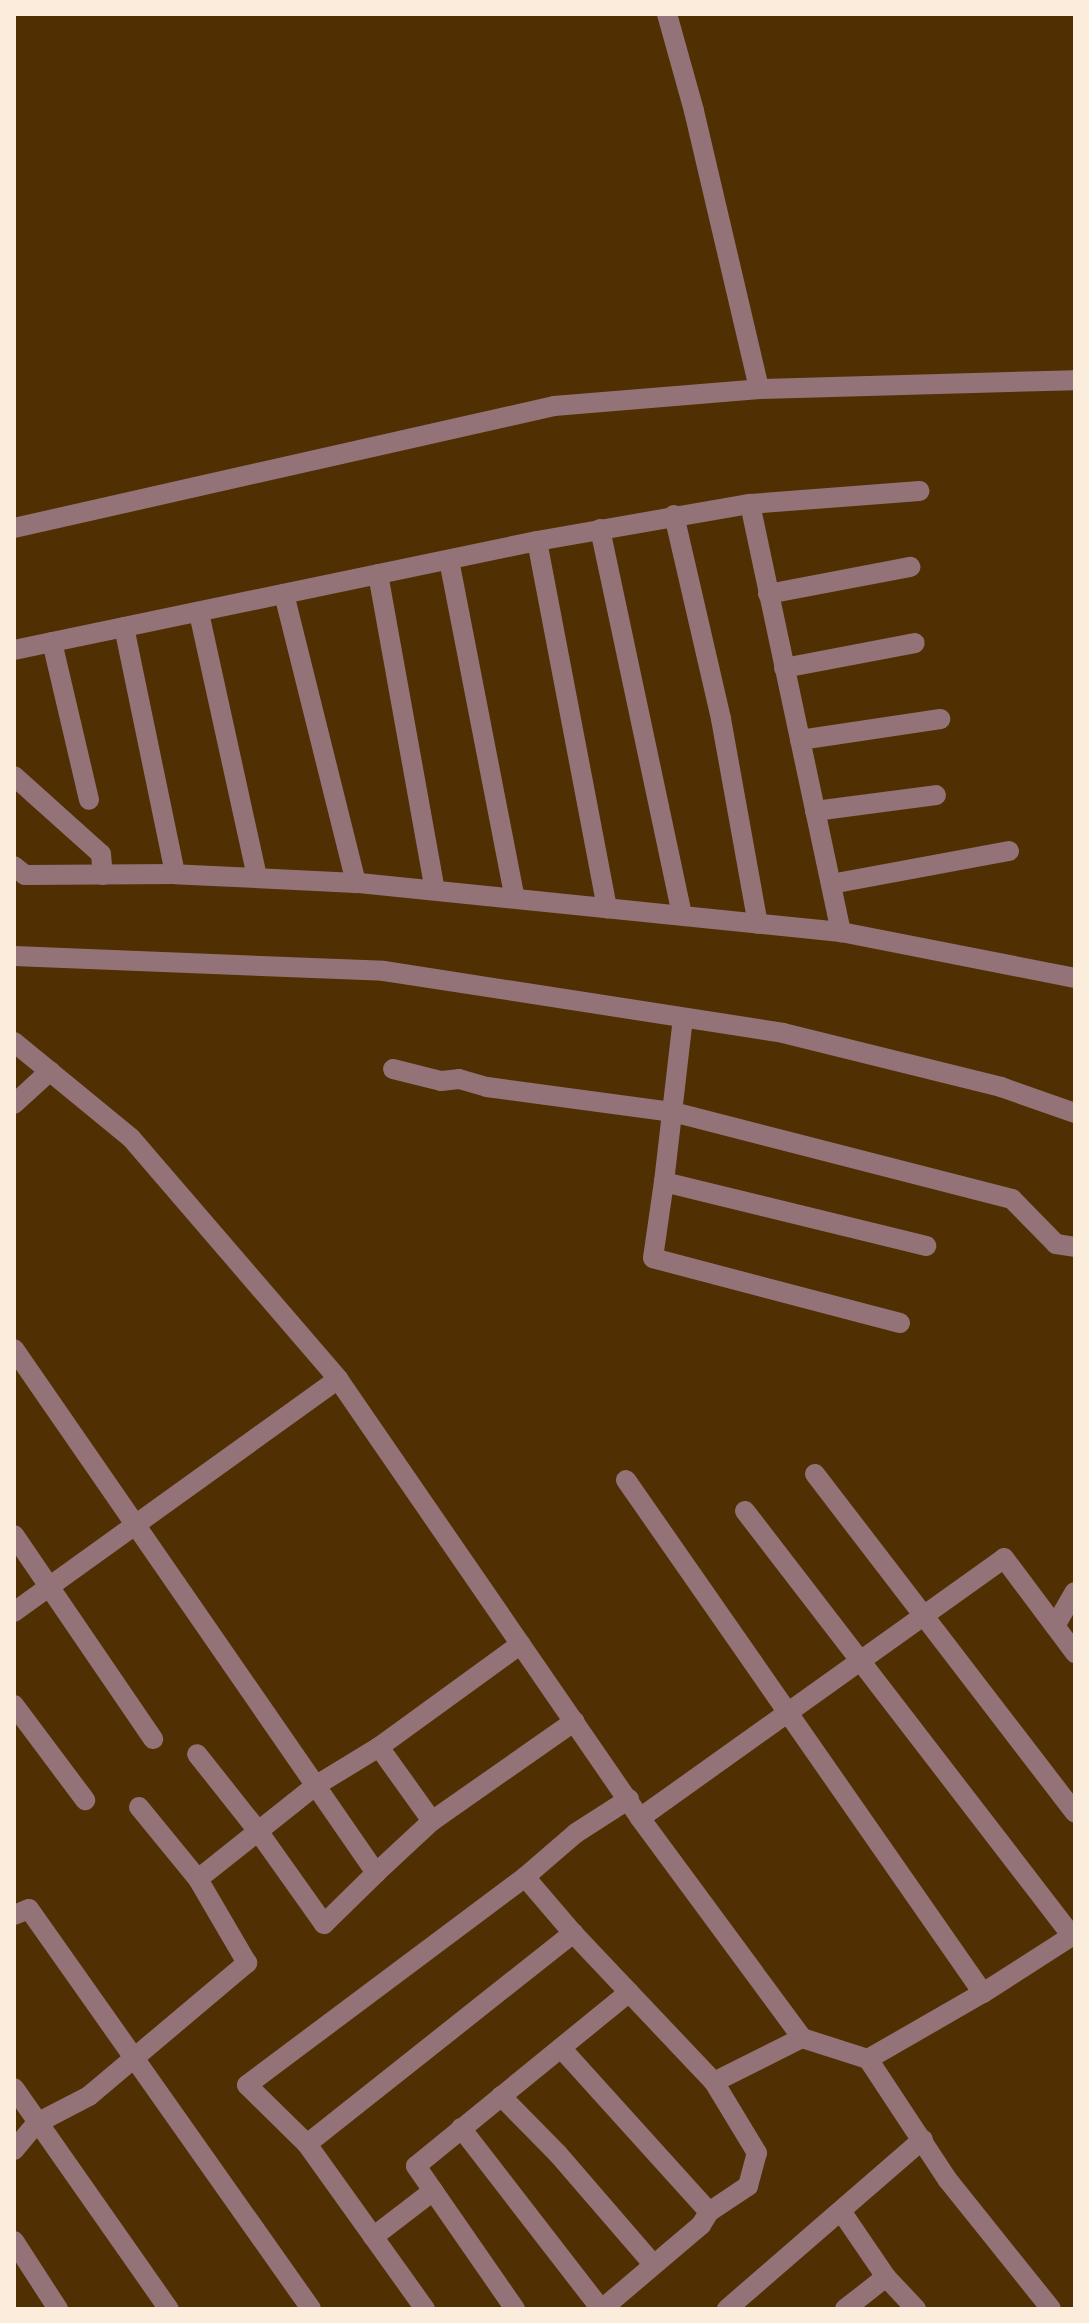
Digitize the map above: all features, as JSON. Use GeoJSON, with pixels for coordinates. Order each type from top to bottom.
{"type":"FeatureCollection","features":[{"type":"Feature","properties":{"kind":"street"},"geometry":{"type":"LineString","coordinates":[[667,14],[694,111],[759,389]]}},
{"type":"Feature","properties":{"kind":"street"},"geometry":{"type":"LineString","coordinates":[[14,528],[554,406],[759,389],[1075,380]]}},
{"type":"Feature","properties":{"kind":"street"},"geometry":{"type":"LineString","coordinates":[[14,650],[674,515],[750,504],[920,491]]}},
{"type":"Feature","properties":{"kind":"street"},"geometry":{"type":"LineString","coordinates":[[750,504],[841,932]]}},
{"type":"Feature","properties":{"kind":"street"},"geometry":{"type":"LineString","coordinates":[[674,515],[721,719],[758,924]]}},
{"type":"Feature","properties":{"kind":"street"},"geometry":{"type":"LineString","coordinates":[[600,529],[682,915]]}},
{"type":"Feature","properties":{"kind":"street"},"geometry":{"type":"LineString","coordinates":[[537,541],[607,908]]}},
{"type":"Feature","properties":{"kind":"street"},"geometry":{"type":"LineString","coordinates":[[449,560],[515,898]]}},
{"type":"Feature","properties":{"kind":"street"},"geometry":{"type":"LineString","coordinates":[[768,594],[910,567]]}},
{"type":"Feature","properties":{"kind":"street"},"geometry":{"type":"LineString","coordinates":[[378,574],[435,890]]}},
{"type":"Feature","properties":{"kind":"street"},"geometry":{"type":"LineString","coordinates":[[284,594],[356,883]]}},
{"type":"Feature","properties":{"kind":"street"},"geometry":{"type":"LineString","coordinates":[[199,613],[257,876]]}},
{"type":"Feature","properties":{"kind":"street"},"geometry":{"type":"LineString","coordinates":[[124,627],[175,874]]}},
{"type":"Feature","properties":{"kind":"street"},"geometry":{"type":"LineString","coordinates":[[52,642],[89,800]]}},
{"type":"Feature","properties":{"kind":"street"},"geometry":{"type":"LineString","coordinates":[[784,668],[915,643]]}},
{"type":"Feature","properties":{"kind":"street"},"geometry":{"type":"LineString","coordinates":[[800,740],[940,719]]}},
{"type":"Feature","properties":{"kind":"street"},"geometry":{"type":"LineString","coordinates":[[14,776],[101,854],[103,875]]}},
{"type":"Feature","properties":{"kind":"street"},"geometry":{"type":"LineString","coordinates":[[815,811],[936,795]]}},
{"type":"Feature","properties":{"kind":"street"},"geometry":{"type":"LineString","coordinates":[[831,884],[1009,851]]}},
{"type":"Feature","properties":{"kind":"street"},"geometry":{"type":"LineString","coordinates":[[18,877],[257,876],[435,890],[841,932],[1075,978]]}},
{"type":"Feature","properties":{"kind":"street"},"geometry":{"type":"LineString","coordinates":[[14,956],[384,971],[783,1033],[1001,1087],[1075,1113]]}},
{"type":"Feature","properties":{"kind":"street"},"geometry":{"type":"LineString","coordinates":[[683,1018],[653,1258],[900,1323]]}},
{"type":"Feature","properties":{"kind":"street"},"geometry":{"type":"LineString","coordinates":[[14,1042],[131,1138],[338,1379],[640,1818],[802,2038],[868,2059],[947,2179],[1051,2309]]}},
{"type":"Feature","properties":{"kind":"street"},"geometry":{"type":"LineString","coordinates":[[393,1069],[441,1081],[459,1079],[487,1087],[673,1112],[1012,1199],[1056,1244],[1075,1247]]}},
{"type":"Feature","properties":{"kind":"street"},"geometry":{"type":"LineString","coordinates":[[14,1104],[50,1071]]}},
{"type":"Feature","properties":{"kind":"street"},"geometry":{"type":"LineString","coordinates":[[664,1182],[926,1246]]}},
{"type":"Feature","properties":{"kind":"street"},"geometry":{"type":"LineString","coordinates":[[14,1349],[376,1873]]}},
{"type":"Feature","properties":{"kind":"street"},"geometry":{"type":"LineString","coordinates":[[14,1612],[338,1379]]}},
{"type":"Feature","properties":{"kind":"street"},"geometry":{"type":"LineString","coordinates":[[815,1474],[1075,1813]]}},
{"type":"Feature","properties":{"kind":"street"},"geometry":{"type":"LineString","coordinates":[[626,1480],[983,1993]]}},
{"type":"Feature","properties":{"kind":"street"},"geometry":{"type":"LineString","coordinates":[[745,1511],[1074,1935],[983,1993],[868,2059]]}},
{"type":"Feature","properties":{"kind":"street"},"geometry":{"type":"LineString","coordinates":[[14,1535],[51,1585],[153,1739]]}},
{"type":"Feature","properties":{"kind":"street"},"geometry":{"type":"LineString","coordinates":[[640,1818],[1004,1558],[1075,1653]]}},
{"type":"Feature","properties":{"kind":"street"},"geometry":{"type":"LineString","coordinates":[[1055,1626],[1075,1592]]}},
{"type":"Feature","properties":{"kind":"street"},"geometry":{"type":"LineString","coordinates":[[198,1879],[315,1786],[379,1747],[521,1644]]}},
{"type":"Feature","properties":{"kind":"street"},"geometry":{"type":"LineString","coordinates":[[14,1705],[85,1800]]}},
{"type":"Feature","properties":{"kind":"street"},"geometry":{"type":"LineString","coordinates":[[197,1754],[258,1831],[324,1924],[432,1821],[575,1721]]}},
{"type":"Feature","properties":{"kind":"street"},"geometry":{"type":"LineString","coordinates":[[379,1747],[432,1821]]}},
{"type":"Feature","properties":{"kind":"street"},"geometry":{"type":"LineString","coordinates":[[425,2309],[307,2144],[247,2085],[525,1877],[576,1833],[629,1799]]}},
{"type":"Feature","properties":{"kind":"street"},"geometry":{"type":"LineString","coordinates":[[14,2150],[37,2123],[89,2096],[247,1963],[198,1879],[139,1807]]}},
{"type":"Feature","properties":{"kind":"street"},"geometry":{"type":"LineString","coordinates":[[461,2128],[601,2309],[652,2263],[701,2225],[709,2212],[748,2186],[757,2153],[714,2082],[573,1933],[525,1877]]}},
{"type":"Feature","properties":{"kind":"street"},"geometry":{"type":"LineString","coordinates":[[14,1915],[29,1909],[132,2060],[188,2132],[311,2309]]}},
{"type":"Feature","properties":{"kind":"street"},"geometry":{"type":"LineString","coordinates":[[307,2144],[573,1933]]}},
{"type":"Feature","properties":{"kind":"street"},"geometry":{"type":"LineString","coordinates":[[515,2309],[416,2166],[629,1992]]}},
{"type":"Feature","properties":{"kind":"street"},"geometry":{"type":"LineString","coordinates":[[714,2082],[802,2038]]}},
{"type":"Feature","properties":{"kind":"street"},"geometry":{"type":"LineString","coordinates":[[561,2048],[709,2212]]}},
{"type":"Feature","properties":{"kind":"street"},"geometry":{"type":"LineString","coordinates":[[14,2088],[169,2309]]}},
{"type":"Feature","properties":{"kind":"street"},"geometry":{"type":"LineString","coordinates":[[501,2096],[558,2154],[652,2263]]}},
{"type":"Feature","properties":{"kind":"street"},"geometry":{"type":"LineString","coordinates":[[733,2307],[923,2139]]}},
{"type":"Feature","properties":{"kind":"street"},"geometry":{"type":"LineString","coordinates":[[373,2237],[433,2191]]}},
{"type":"Feature","properties":{"kind":"street"},"geometry":{"type":"LineString","coordinates":[[841,2211],[886,2277],[916,2309]]}},
{"type":"Feature","properties":{"kind":"street"},"geometry":{"type":"LineString","coordinates":[[14,2241],[58,2309]]}},
{"type":"Feature","properties":{"kind":"street"},"geometry":{"type":"LineString","coordinates":[[845,2309],[886,2277]]}}]}
